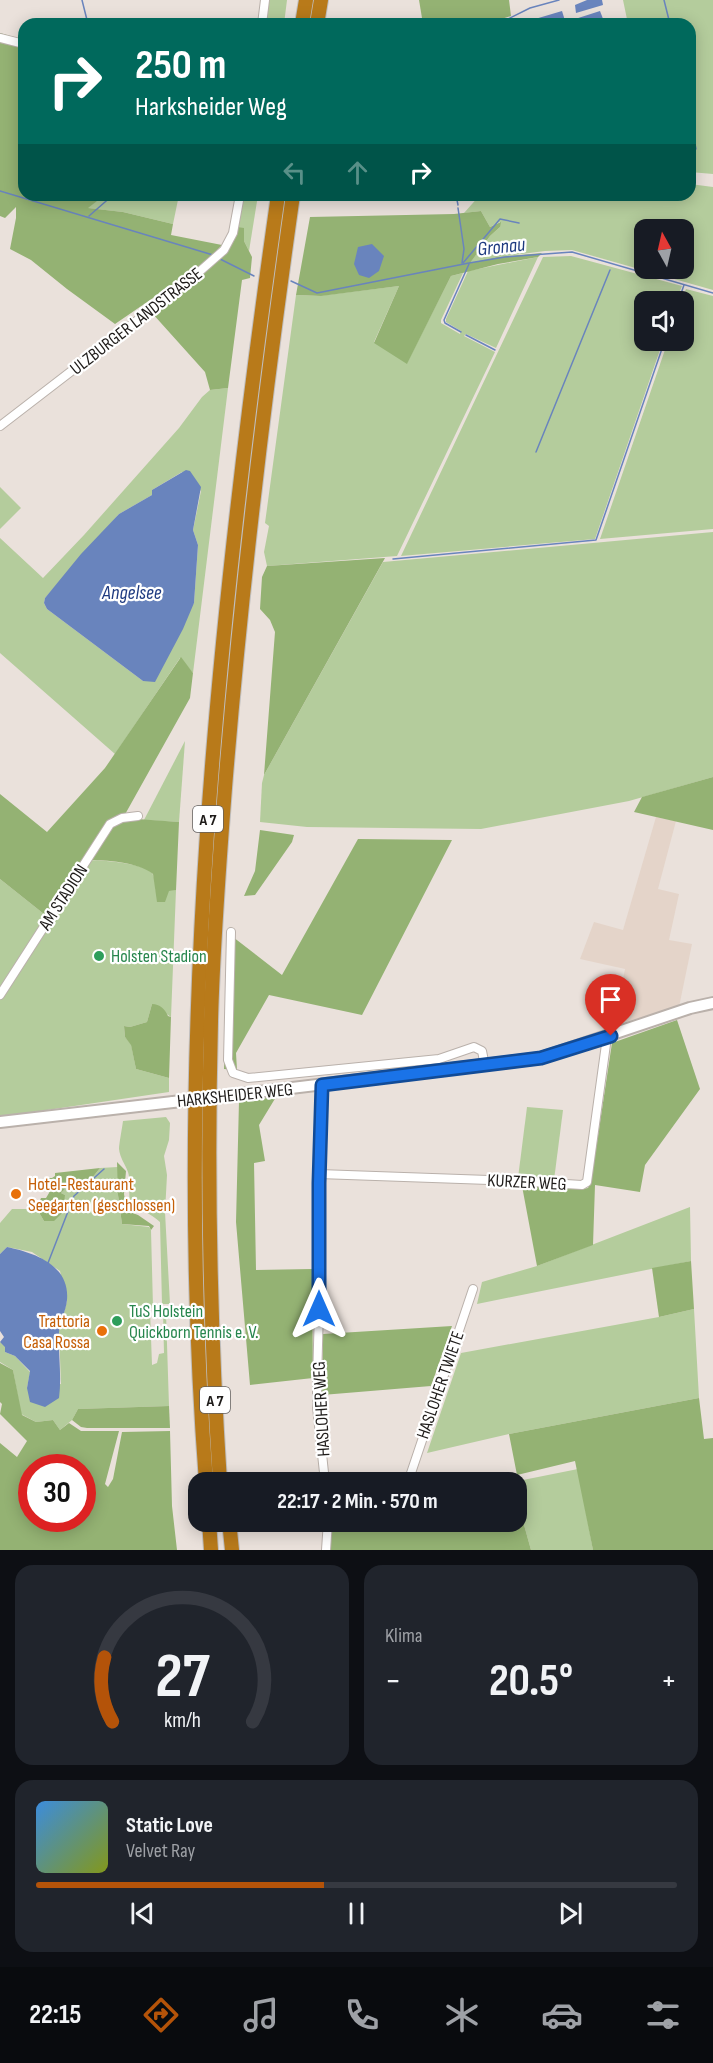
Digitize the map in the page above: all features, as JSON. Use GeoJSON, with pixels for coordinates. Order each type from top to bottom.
{"type":"FeatureCollection","features":[{"type":"Feature","properties":{"kind":"highway"},"geometry":{"type":"LineString","coordinates":[[303,18],[306,0]]}},
{"type":"Feature","properties":{"kind":"highway"},"geometry":{"type":"LineString","coordinates":[[318,18],[321,0]]}},
{"type":"Feature","properties":{"kind":"highway","name":"A 7"},"geometry":{"type":"LineString","coordinates":[[205,1472],[199,1364],[195,1189],[197,1020],[206,845],[231,567],[251,391],[277,201]]}},
{"type":"Feature","properties":{"kind":"highway","name":"A 7"},"geometry":{"type":"LineString","coordinates":[[219,1472],[211,1318],[209,1189],[211,1020],[215,933],[239,629],[267,383],[292,201]]}},
{"type":"Feature","properties":{"kind":"highway"},"geometry":{"type":"LineString","coordinates":[[209,1532],[211,1550]]}},
{"type":"Feature","properties":{"kind":"highway"},"geometry":{"type":"LineString","coordinates":[[224,1532],[225,1550]]}},
{"type":"Feature","properties":{"kind":"highway"},"geometry":{"type":"LineString","coordinates":[[230,1532],[232,1550]]}},
{"type":"Feature","properties":{"kind":"main road","name":"HARKSHEIDER WEG"},"geometry":{"type":"LineString","coordinates":[[0,1122],[541,1058],[713,1003]]}},
{"type":"Feature","properties":{"kind":"street"},"geometry":{"type":"LineString","coordinates":[[263,18],[265,0]]}},
{"type":"Feature","properties":{"kind":"street"},"geometry":{"type":"LineString","coordinates":[[0,38],[18,42]]}},
{"type":"Feature","properties":{"kind":"street","name":"ULZBURGER LANDSTRASSE"},"geometry":{"type":"LineString","coordinates":[[0,426],[224,250],[233,233],[239,201]]}},
{"type":"Feature","properties":{"kind":"street","name":"AM STADION"},"geometry":{"type":"LineString","coordinates":[[0,994],[110,824],[122,818],[138,816]]}},
{"type":"Feature","properties":{"kind":"street"},"geometry":{"type":"LineString","coordinates":[[231,932],[228,1060],[233,1073],[248,1078],[439,1059],[474,1047],[482,1051],[485,1066]]}},
{"type":"Feature","properties":{"kind":"street","name":"KURZER WEG"},"geometry":{"type":"LineString","coordinates":[[319,1174],[517,1180],[582,1185],[587,1182],[607,1037]]}},
{"type":"Feature","properties":{"kind":"street","name":"HASLOHER WEG"},"geometry":{"type":"LineString","coordinates":[[322,1085],[317,1407],[324,1472]]}},
{"type":"Feature","properties":{"kind":"street","name":"HASLOHER TWIETE"},"geometry":{"type":"LineString","coordinates":[[411,1472],[473,1288]]}},
{"type":"Feature","properties":{"kind":"street"},"geometry":{"type":"LineString","coordinates":[[326,1550],[327,1532]]}},
{"type":"Feature","properties":{"kind":"shaded area"},"geometry":{"type":"Polygon","coordinates":[[[656,817],[676,821],[658,889],[679,894],[669,940],[692,944],[679,1007],[614,1025],[625,969],[580,959],[594,922],[623,930],[656,817]]]}},
{"type":"Feature","properties":{"kind":"green space"},"geometry":{"type":"Polygon","coordinates":[[[269,0],[287,0],[285,18],[266,18],[269,0]]]}},
{"type":"Feature","properties":{"kind":"green space"},"geometry":{"type":"Polygon","coordinates":[[[419,0],[509,0],[511,16],[505,18],[422,18],[419,0]]]}},
{"type":"Feature","properties":{"kind":"green space"},"geometry":{"type":"Polygon","coordinates":[[[623,0],[713,0],[713,174],[696,173],[696,18],[627,18],[623,0]]]}},
{"type":"Feature","properties":{"kind":"green space"},"geometry":{"type":"Polygon","coordinates":[[[0,33],[18,38],[18,201],[97,201],[88,208],[123,212],[173,224],[171,235],[222,245],[204,263],[115,324],[31,260],[10,249],[16,207],[5,218],[0,216],[0,33]]]}},
{"type":"Feature","properties":{"kind":"green space"},"geometry":{"type":"Polygon","coordinates":[[[696,185],[713,187],[713,290],[674,279],[694,279],[694,219],[634,219],[634,268],[572,250],[497,257],[469,264],[490,236],[500,227],[500,222],[490,227],[481,211],[464,213],[475,201],[696,201],[696,185]]]}},
{"type":"Feature","properties":{"kind":"green space"},"geometry":{"type":"Polygon","coordinates":[[[97,201],[178,201],[173,224],[123,212],[87,208],[97,201]]]}},
{"type":"Feature","properties":{"kind":"green space"},"geometry":{"type":"Polygon","coordinates":[[[240,201],[257,201],[249,251],[237,227],[240,201]]]}},
{"type":"Feature","properties":{"kind":"green space"},"geometry":{"type":"Polygon","coordinates":[[[481,211],[490,227],[501,222],[500,227],[490,236],[470,263],[497,257],[542,253],[538,257],[451,276],[407,364],[374,343],[399,286],[321,296],[296,295],[310,217],[454,214],[481,211]]]}},
{"type":"Feature","properties":{"kind":"green space"},"geometry":{"type":"Polygon","coordinates":[[[237,227],[244,228],[244,241],[252,257],[250,278],[242,280],[228,388],[210,390],[205,372],[152,313],[211,265],[237,227]]]}},
{"type":"Feature","properties":{"kind":"green space"},"geometry":{"type":"Polygon","coordinates":[[[571,256],[634,273],[634,279],[656,279],[682,286],[680,291],[634,291],[634,351],[660,351],[595,539],[401,556],[543,257],[571,256]]]}},
{"type":"Feature","properties":{"kind":"green space"},"geometry":{"type":"Polygon","coordinates":[[[538,257],[496,348],[466,334],[464,336],[495,352],[397,556],[267,566],[264,552],[269,526],[265,523],[296,295],[318,296],[399,286],[374,342],[407,363],[451,276],[463,273],[441,323],[460,334],[461,331],[446,322],[446,319],[468,271],[538,257]]]}},
{"type":"Feature","properties":{"kind":"green space"},"geometry":{"type":"Polygon","coordinates":[[[694,291],[713,296],[713,529],[600,539],[665,351],[694,351],[694,291]]]}},
{"type":"Feature","properties":{"kind":"green space"},"geometry":{"type":"Polygon","coordinates":[[[228,388],[193,673],[180,658],[115,754],[0,653],[0,538],[43,578],[84,535],[210,390],[228,388]],[[182,472],[152,490],[152,495],[119,514],[45,598],[44,603],[47,609],[143,681],[194,603],[198,545],[193,530],[201,491],[182,472]]]}},
{"type":"Feature","properties":{"kind":"green space"},"geometry":{"type":"Polygon","coordinates":[[[0,487],[21,508],[0,529],[0,487]]]}},
{"type":"Feature","properties":{"kind":"green space"},"geometry":{"type":"Polygon","coordinates":[[[713,532],[713,777],[629,801],[481,829],[307,827],[260,822],[264,775],[383,562],[713,532]]]}},
{"type":"Feature","properties":{"kind":"green space"},"geometry":{"type":"Polygon","coordinates":[[[385,558],[264,775],[275,632],[270,620],[260,609],[262,577],[267,566],[385,558]]]}},
{"type":"Feature","properties":{"kind":"green space"},"geometry":{"type":"Polygon","coordinates":[[[181,657],[193,673],[190,698],[123,818],[179,822],[176,890],[169,891],[165,902],[157,902],[153,874],[147,870],[122,862],[87,860],[49,918],[0,879],[0,794],[47,832],[105,768],[181,657]]]}},
{"type":"Feature","properties":{"kind":"green space"},"geometry":{"type":"Polygon","coordinates":[[[185,741],[179,822],[144,820],[185,741]]]}},
{"type":"Feature","properties":{"kind":"green space"},"geometry":{"type":"Polygon","coordinates":[[[713,777],[713,830],[634,812],[642,797],[713,777]]]}},
{"type":"Feature","properties":{"kind":"green space"},"geometry":{"type":"Polygon","coordinates":[[[260,830],[294,835],[292,842],[255,895],[244,896],[255,871],[260,830]]]}},
{"type":"Feature","properties":{"kind":"green space"},"geometry":{"type":"Polygon","coordinates":[[[358,839],[452,840],[362,1015],[269,995],[236,1053],[237,1070],[224,1069],[228,944],[233,937],[282,975],[358,839]]]}},
{"type":"Feature","properties":{"kind":"green space","name":"Holsten Stadion"},"geometry":{"type":"Polygon","coordinates":[[[87,860],[140,867],[152,873],[156,891],[176,890],[171,1017],[152,1004],[147,1022],[130,1027],[124,1026],[125,1037],[131,1044],[136,1069],[169,1078],[169,1092],[0,1117],[0,879],[49,918],[87,860]]]}},
{"type":"Feature","properties":{"kind":"green space"},"geometry":{"type":"Polygon","coordinates":[[[152,1004],[162,1007],[171,1017],[169,1078],[136,1069],[131,1045],[125,1037],[124,1026],[130,1027],[147,1022],[152,1004]]]}},
{"type":"Feature","properties":{"kind":"green space"},"geometry":{"type":"Polygon","coordinates":[[[677,1020],[700,1089],[645,1165],[640,1192],[595,1185],[593,1245],[537,1266],[522,1186],[588,1188],[591,1182],[612,1043],[677,1020]]]}},
{"type":"Feature","properties":{"kind":"green space"},"geometry":{"type":"Polygon","coordinates":[[[276,1097],[259,1125],[265,1161],[254,1163],[256,1270],[312,1269],[313,1378],[250,1385],[236,1222],[239,1101],[276,1097]]]}},
{"type":"Feature","properties":{"kind":"green space"},"geometry":{"type":"Polygon","coordinates":[[[527,1107],[563,1110],[554,1180],[518,1178],[527,1107]]]}},
{"type":"Feature","properties":{"kind":"green space"},"geometry":{"type":"Polygon","coordinates":[[[166,1117],[170,1123],[169,1140],[164,1156],[167,1175],[165,1212],[170,1304],[162,1304],[160,1222],[130,1201],[129,1175],[119,1149],[123,1121],[166,1117]]]}},
{"type":"Feature","properties":{"kind":"green space"},"geometry":{"type":"Polygon","coordinates":[[[117,1162],[126,1171],[124,1194],[127,1211],[138,1215],[154,1226],[151,1230],[149,1226],[122,1224],[117,1162]]]}},
{"type":"Feature","properties":{"kind":"green space"},"geometry":{"type":"Polygon","coordinates":[[[118,1167],[118,1196],[122,1224],[149,1227],[151,1230],[152,1365],[157,1363],[159,1354],[164,1353],[163,1311],[166,1313],[169,1406],[78,1409],[72,1420],[60,1430],[53,1420],[36,1422],[21,1414],[13,1370],[0,1362],[0,1342],[6,1347],[5,1352],[15,1356],[30,1372],[27,1388],[61,1384],[59,1331],[67,1301],[60,1271],[32,1252],[7,1247],[0,1254],[0,1223],[12,1209],[37,1209],[44,1221],[64,1211],[65,1195],[61,1193],[67,1187],[76,1190],[92,1178],[100,1168],[118,1167]]]}},
{"type":"Feature","properties":{"kind":"green space"},"geometry":{"type":"Polygon","coordinates":[[[100,1168],[92,1178],[76,1190],[67,1187],[61,1193],[65,1195],[64,1211],[54,1221],[44,1221],[37,1209],[41,1198],[46,1198],[49,1193],[44,1178],[52,1178],[55,1173],[100,1168]]]}},
{"type":"Feature","properties":{"kind":"green space"},"geometry":{"type":"Polygon","coordinates":[[[690,1207],[691,1261],[477,1304],[482,1282],[537,1266],[690,1207]]]}},
{"type":"Feature","properties":{"kind":"green space"},"geometry":{"type":"Polygon","coordinates":[[[691,1261],[694,1309],[659,1317],[652,1268],[691,1261]]]}},
{"type":"Feature","properties":{"kind":"green space"},"geometry":{"type":"Polygon","coordinates":[[[694,1309],[699,1398],[509,1434],[427,1453],[461,1353],[694,1309]]]}},
{"type":"Feature","properties":{"kind":"green space"},"geometry":{"type":"Polygon","coordinates":[[[452,1326],[431,1386],[322,1395],[323,1334],[452,1326]]]}},
{"type":"Feature","properties":{"kind":"green space"},"geometry":{"type":"Polygon","coordinates":[[[0,1363],[13,1370],[22,1415],[36,1422],[53,1420],[60,1430],[69,1423],[81,1431],[119,1431],[105,1484],[108,1487],[113,1479],[122,1432],[170,1431],[172,1506],[177,1550],[0,1550],[0,1443],[17,1457],[18,1455],[18,1532],[96,1532],[96,1454],[19,1454],[27,1441],[0,1414],[2,1404],[0,1402],[0,1363]]]}},
{"type":"Feature","properties":{"kind":"green space"},"geometry":{"type":"Polygon","coordinates":[[[699,1398],[704,1439],[713,1438],[713,1550],[593,1550],[575,1461],[527,1473],[516,1472],[509,1434],[699,1398]]]}},
{"type":"Feature","properties":{"kind":"green space"},"geometry":{"type":"Polygon","coordinates":[[[169,1406],[170,1428],[87,1428],[81,1427],[72,1420],[78,1409],[169,1406]]]}},
{"type":"Feature","properties":{"kind":"green space"},"geometry":{"type":"Polygon","coordinates":[[[578,1469],[593,1550],[531,1550],[526,1532],[527,1479],[578,1469]]]}},
{"type":"Feature","properties":{"kind":"green space"},"geometry":{"type":"Polygon","coordinates":[[[331,1532],[526,1532],[531,1550],[330,1550],[331,1532]]]}},
{"type":"Feature","properties":{"kind":"water"},"geometry":{"type":"Polygon","coordinates":[[[587,0],[602,0],[603,5],[576,13],[575,5],[587,0]]]}},
{"type":"Feature","properties":{"kind":"water"},"geometry":{"type":"Polygon","coordinates":[[[562,11],[564,18],[538,18],[562,11]]]}},
{"type":"Feature","properties":{"kind":"water"},"geometry":{"type":"Polygon","coordinates":[[[600,11],[603,18],[578,18],[600,11]]]}},
{"type":"Feature","properties":{"kind":"water"},"geometry":{"type":"Polygon","coordinates":[[[372,244],[384,256],[379,271],[369,278],[359,275],[354,264],[358,247],[372,244]]]}},
{"type":"Feature","properties":{"kind":"water","name":"Angelsee"},"geometry":{"type":"Polygon","coordinates":[[[186,470],[190,471],[201,487],[193,530],[198,545],[194,603],[155,682],[143,681],[47,609],[44,603],[45,598],[81,554],[119,514],[152,495],[152,490],[186,470]]]}},
{"type":"Feature","properties":{"kind":"water"},"geometry":{"type":"Polygon","coordinates":[[[7,1247],[29,1253],[49,1263],[57,1269],[66,1288],[67,1300],[59,1332],[59,1398],[45,1407],[30,1402],[27,1388],[30,1371],[15,1356],[5,1352],[5,1347],[0,1342],[4,1337],[0,1331],[0,1254],[7,1247]]]}},
{"type":"Feature","properties":{"kind":"waterway"},"geometry":{"type":"LineString","coordinates":[[82,0],[86,18]]}},
{"type":"Feature","properties":{"kind":"waterway"},"geometry":{"type":"LineString","coordinates":[[510,18],[530,8],[559,0]]}},
{"type":"Feature","properties":{"kind":"waterway"},"geometry":{"type":"LineString","coordinates":[[664,0],[668,18]]}},
{"type":"Feature","properties":{"kind":"waterway","name":"Gronau"},"geometry":{"type":"LineString","coordinates":[[0,191],[18,196]]}},
{"type":"Feature","properties":{"kind":"waterway","name":"Gronau"},"geometry":{"type":"LineString","coordinates":[[33,201],[213,255]]}},
{"type":"Feature","properties":{"kind":"waterway"},"geometry":{"type":"LineString","coordinates":[[89,216],[106,201]]}},
{"type":"Feature","properties":{"kind":"waterway"},"geometry":{"type":"LineString","coordinates":[[457,201],[458,205]]}},
{"type":"Feature","properties":{"kind":"waterway"},"geometry":{"type":"LineString","coordinates":[[458,208],[464,249],[462,263]]}},
{"type":"Feature","properties":{"kind":"waterway"},"geometry":{"type":"LineString","coordinates":[[463,263],[500,219],[519,223]]}},
{"type":"Feature","properties":{"kind":"waterway","name":"Gronau"},"geometry":{"type":"LineString","coordinates":[[291,281],[317,293],[505,257],[572,252],[713,293]]}},
{"type":"Feature","properties":{"kind":"waterway","name":"Gronau"},"geometry":{"type":"LineString","coordinates":[[220,259],[254,276]]}},
{"type":"Feature","properties":{"kind":"waterway"},"geometry":{"type":"LineString","coordinates":[[461,332],[445,323],[444,320],[469,264]]}},
{"type":"Feature","properties":{"kind":"waterway"},"geometry":{"type":"LineString","coordinates":[[536,452],[610,270]]}},
{"type":"Feature","properties":{"kind":"waterway"},"geometry":{"type":"LineString","coordinates":[[682,291],[684,285]]}},
{"type":"Feature","properties":{"kind":"waterway"},"geometry":{"type":"LineString","coordinates":[[466,335],[495,350]]}},
{"type":"Feature","properties":{"kind":"waterway"},"geometry":{"type":"LineString","coordinates":[[393,559],[596,540],[661,351]]}},
{"type":"Feature","properties":{"kind":"waterway"},"geometry":{"type":"LineString","coordinates":[[48,1263],[74,1196],[104,1169]]}},
{"type":"Feature","properties":{"kind":"place","name":"Holsten Stadion"},"geometry":{"type":"Point","coordinates":[99,956]}},
{"type":"Feature","properties":{"kind":"place","name":"Hotel-Restaurant Seegarten (geschlossen)"},"geometry":{"type":"Point","coordinates":[16,1194]}},
{"type":"Feature","properties":{"kind":"place","name":"TuS Holstein Quickborn Tennis e. V."},"geometry":{"type":"Point","coordinates":[117,1321]}},
{"type":"Feature","properties":{"kind":"place","name":"Trattoria Casa Rossa"},"geometry":{"type":"Point","coordinates":[102,1331]}},
{"type":"Feature","properties":{"kind":"route"},"geometry":{"type":"LineString","coordinates":[[319,1309],[322,1085],[541,1058],[611,1036]]}}]}
